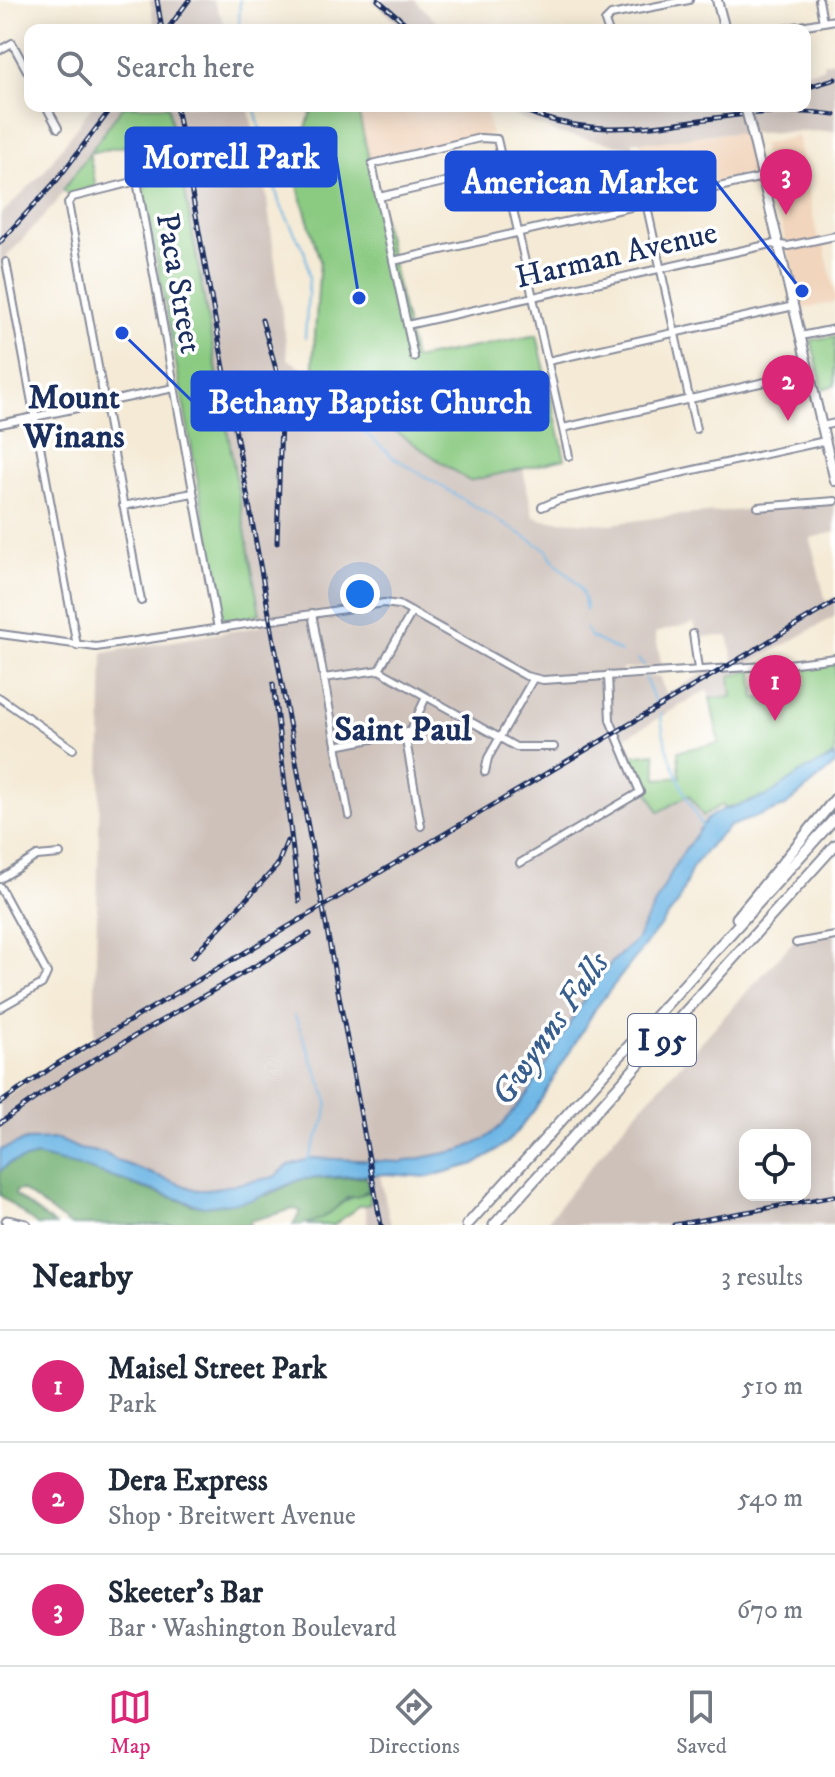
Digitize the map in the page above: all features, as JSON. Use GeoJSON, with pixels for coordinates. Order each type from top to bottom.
{"type":"FeatureCollection","features":[{"type":"Feature","properties":{"kind":"highway"},"geometry":{"type":"LineString","coordinates":[[715,950],[750,900],[835,799]]}},
{"type":"Feature","properties":{"kind":"highway","name":"I 95"},"geometry":{"type":"LineString","coordinates":[[467,1225],[835,818]]}},
{"type":"Feature","properties":{"kind":"highway","name":"I 95"},"geometry":{"type":"LineString","coordinates":[[494,1225],[835,845]]}},
{"type":"Feature","properties":{"kind":"highway"},"geometry":{"type":"LineString","coordinates":[[7,1220],[26,1225]]}},
{"type":"Feature","properties":{"kind":"main road"},"geometry":{"type":"LineString","coordinates":[[717,0],[723,24]]}},
{"type":"Feature","properties":{"kind":"main road"},"geometry":{"type":"LineString","coordinates":[[747,112],[835,481]]}},
{"type":"Feature","properties":{"kind":"street"},"geometry":{"type":"LineString","coordinates":[[607,24],[606,18],[689,0]]}},
{"type":"Feature","properties":{"kind":"street"},"geometry":{"type":"LineString","coordinates":[[819,0],[823,22]]}},
{"type":"Feature","properties":{"kind":"street"},"geometry":{"type":"LineString","coordinates":[[811,24],[835,20]]}},
{"type":"Feature","properties":{"kind":"street"},"geometry":{"type":"LineString","coordinates":[[0,50],[12,43],[24,65]]}},
{"type":"Feature","properties":{"kind":"street"},"geometry":{"type":"LineString","coordinates":[[49,112],[58,128]]}},
{"type":"Feature","properties":{"kind":"street"},"geometry":{"type":"LineString","coordinates":[[414,357],[372,164],[480,138],[497,139],[569,456]]}},
{"type":"Feature","properties":{"kind":"street"},"geometry":{"type":"LineString","coordinates":[[379,197],[505,168]]}},
{"type":"Feature","properties":{"kind":"street"},"geometry":{"type":"LineString","coordinates":[[639,171],[696,429]]}},
{"type":"Feature","properties":{"kind":"street"},"geometry":{"type":"LineString","coordinates":[[141,601],[69,201],[169,173]]}},
{"type":"Feature","properties":{"kind":"street"},"geometry":{"type":"LineString","coordinates":[[393,261],[763,177]]}},
{"type":"Feature","properties":{"kind":"street","name":"Paca Street"},"geometry":{"type":"LineString","coordinates":[[137,181],[218,629]]}},
{"type":"Feature","properties":{"kind":"street","name":"Harman Avenue"},"geometry":{"type":"LineString","coordinates":[[407,325],[661,268],[835,236]]}},
{"type":"Feature","properties":{"kind":"street"},"geometry":{"type":"LineString","coordinates":[[6,262],[77,646]]}},
{"type":"Feature","properties":{"kind":"street"},"geometry":{"type":"LineString","coordinates":[[548,361],[794,306]]}},
{"type":"Feature","properties":{"kind":"street"},"geometry":{"type":"LineString","coordinates":[[801,336],[835,329]]}},
{"type":"Feature","properties":{"kind":"street"},"geometry":{"type":"LineString","coordinates":[[563,428],[809,372]]}},
{"type":"Feature","properties":{"kind":"street"},"geometry":{"type":"LineString","coordinates":[[0,424],[174,388]]}},
{"type":"Feature","properties":{"kind":"street"},"geometry":{"type":"LineString","coordinates":[[822,426],[835,423]]}},
{"type":"Feature","properties":{"kind":"street"},"geometry":{"type":"LineString","coordinates":[[542,507],[558,500],[825,441]]}},
{"type":"Feature","properties":{"kind":"street"},"geometry":{"type":"LineString","coordinates":[[123,506],[193,493]]}},
{"type":"Feature","properties":{"kind":"street"},"geometry":{"type":"LineString","coordinates":[[758,507],[835,501]]}},
{"type":"Feature","properties":{"kind":"street"},"geometry":{"type":"LineString","coordinates":[[0,626],[1,635],[77,646],[218,629],[384,603],[412,612],[533,679],[780,665],[835,658]]}},
{"type":"Feature","properties":{"kind":"street"},"geometry":{"type":"LineString","coordinates":[[379,670],[412,612]]}},
{"type":"Feature","properties":{"kind":"street"},"geometry":{"type":"LineString","coordinates":[[312,613],[349,816]]}},
{"type":"Feature","properties":{"kind":"street"},"geometry":{"type":"LineString","coordinates":[[693,634],[698,669]]}},
{"type":"Feature","properties":{"kind":"street"},"geometry":{"type":"LineString","coordinates":[[324,678],[379,670],[521,749],[554,747]]}},
{"type":"Feature","properties":{"kind":"street"},"geometry":{"type":"LineString","coordinates":[[520,863],[640,792],[610,720],[608,675]]}},
{"type":"Feature","properties":{"kind":"street"},"geometry":{"type":"LineString","coordinates":[[485,772],[499,738],[533,679]]}},
{"type":"Feature","properties":{"kind":"street"},"geometry":{"type":"LineString","coordinates":[[421,826],[407,732],[426,697]]}},
{"type":"Feature","properties":{"kind":"street"},"geometry":{"type":"LineString","coordinates":[[0,698],[73,749]]}},
{"type":"Feature","properties":{"kind":"street"},"geometry":{"type":"LineString","coordinates":[[336,746],[407,732]]}},
{"type":"Feature","properties":{"kind":"street"},"geometry":{"type":"LineString","coordinates":[[0,879],[37,856],[60,854]]}},
{"type":"Feature","properties":{"kind":"street"},"geometry":{"type":"LineString","coordinates":[[0,887],[46,968],[47,977],[42,984],[0,1008]]}},
{"type":"Feature","properties":{"kind":"street"},"geometry":{"type":"LineString","coordinates":[[796,943],[835,936]]}},
{"type":"Feature","properties":{"kind":"shaded area"},"geometry":{"type":"Polygon","coordinates":[[[150,0],[213,0],[224,24],[154,24],[150,0]]]}},
{"type":"Feature","properties":{"kind":"shaded area"},"geometry":{"type":"Polygon","coordinates":[[[372,0],[415,0],[438,24],[398,24],[372,0]]]}},
{"type":"Feature","properties":{"kind":"shaded area"},"geometry":{"type":"Polygon","coordinates":[[[835,61],[835,131],[711,134],[658,142],[633,141],[634,148],[557,133],[506,112],[811,112],[811,71],[824,68],[823,63],[835,61]]]}},
{"type":"Feature","properties":{"kind":"shaded area"},"geometry":{"type":"Polygon","coordinates":[[[88,112],[119,112],[73,173],[56,203],[0,264],[0,215],[43,173],[88,112]]]}},
{"type":"Feature","properties":{"kind":"shaded area"},"geometry":{"type":"Polygon","coordinates":[[[169,112],[249,112],[264,177],[288,359],[468,481],[523,469],[533,516],[543,520],[611,524],[668,516],[833,503],[835,511],[835,532],[810,538],[826,602],[835,597],[835,616],[730,676],[732,697],[710,698],[707,690],[623,739],[635,770],[658,811],[689,794],[707,819],[678,860],[640,933],[611,963],[586,996],[529,1092],[502,1125],[484,1140],[461,1150],[401,1162],[383,1160],[380,1175],[391,1225],[368,1225],[355,1159],[313,1158],[289,1165],[274,1177],[197,1190],[104,1153],[79,1149],[58,1140],[38,1138],[0,1150],[0,1100],[94,1040],[103,653],[261,626],[169,112]],[[694,623],[655,633],[662,667],[622,669],[622,678],[659,676],[666,694],[720,664],[734,663],[728,636],[698,637],[694,623]]]}},
{"type":"Feature","properties":{"kind":"shaded area"},"geometry":{"type":"Polygon","coordinates":[[[358,112],[486,112],[491,134],[369,160],[358,112]]]}},
{"type":"Feature","properties":{"kind":"shaded area"},"geometry":{"type":"Polygon","coordinates":[[[742,133],[756,172],[652,196],[640,141],[742,133]]]}},
{"type":"Feature","properties":{"kind":"shaded area"},"geometry":{"type":"Polygon","coordinates":[[[797,136],[819,245],[824,245],[835,295],[835,302],[802,309],[762,145],[797,136]]]}},
{"type":"Feature","properties":{"kind":"shaded area"},"geometry":{"type":"Polygon","coordinates":[[[835,926],[835,1225],[544,1225],[622,1128],[801,933],[835,926]]]}},
{"type":"Feature","properties":{"kind":"green space"},"geometry":{"type":"Polygon","coordinates":[[[119,112],[169,112],[179,164],[135,177],[125,146],[89,153],[119,112]]]}},
{"type":"Feature","properties":{"kind":"green space"},"geometry":{"type":"Polygon","coordinates":[[[311,112],[358,112],[414,359],[537,335],[565,459],[469,481],[321,381],[313,363],[320,261],[293,169],[311,112]]]}},
{"type":"Feature","properties":{"kind":"green space"},"geometry":{"type":"Polygon","coordinates":[[[89,153],[96,186],[69,195],[63,190],[89,153]]]}},
{"type":"Feature","properties":{"kind":"green space"},"geometry":{"type":"Polygon","coordinates":[[[182,175],[260,614],[224,623],[143,186],[182,175]]]}},
{"type":"Feature","properties":{"kind":"green space"},"geometry":{"type":"Polygon","coordinates":[[[835,336],[835,385],[823,389],[811,340],[835,336]]]}},
{"type":"Feature","properties":{"kind":"green space"},"geometry":{"type":"Polygon","coordinates":[[[835,661],[835,754],[788,786],[756,802],[724,808],[722,805],[703,816],[689,795],[659,812],[629,756],[655,753],[657,779],[680,777],[678,751],[719,743],[710,698],[732,697],[730,676],[753,670],[755,698],[766,698],[764,669],[802,668],[835,661]]]}},
{"type":"Feature","properties":{"kind":"green space"},"geometry":{"type":"Polygon","coordinates":[[[37,1156],[85,1168],[193,1205],[268,1195],[301,1179],[366,1177],[369,1189],[357,1197],[348,1197],[317,1220],[293,1225],[301,1211],[294,1209],[250,1221],[250,1225],[70,1225],[22,1190],[16,1191],[15,1195],[55,1225],[37,1225],[0,1195],[0,1171],[10,1163],[37,1156]]]}},
{"type":"Feature","properties":{"kind":"green space"},"geometry":{"type":"Polygon","coordinates":[[[369,1189],[370,1204],[359,1206],[334,1225],[307,1225],[350,1198],[366,1193],[369,1189]]]}},
{"type":"Feature","properties":{"kind":"water","name":"Gwynns Falls"},"geometry":{"type":"Polygon","coordinates":[[[835,756],[835,765],[784,807],[730,826],[712,843],[692,868],[678,903],[596,1008],[534,1111],[509,1141],[478,1163],[428,1177],[387,1174],[301,1179],[252,1200],[203,1207],[85,1168],[37,1156],[10,1163],[0,1171],[0,1150],[26,1140],[58,1139],[79,1149],[104,1153],[196,1190],[206,1190],[274,1177],[289,1165],[313,1158],[401,1162],[461,1150],[484,1140],[502,1125],[529,1092],[586,996],[611,963],[636,940],[678,860],[707,819],[720,811],[767,796],[805,770],[835,756]]]}},
{"type":"Feature","properties":{"kind":"waterway"},"geometry":{"type":"LineString","coordinates":[[239,24],[240,0]]}},
{"type":"Feature","properties":{"kind":"waterway"},"geometry":{"type":"LineString","coordinates":[[256,112],[279,202],[305,253],[309,278],[305,338]]}},
{"type":"Feature","properties":{"kind":"waterway"},"geometry":{"type":"LineString","coordinates":[[302,377],[393,457],[547,550],[581,589],[586,611]]}},
{"type":"Feature","properties":{"kind":"waterway"},"geometry":{"type":"LineString","coordinates":[[585,628],[591,637],[621,652]]}},
{"type":"Feature","properties":{"kind":"waterway"},"geometry":{"type":"LineString","coordinates":[[637,659],[644,665]]}},
{"type":"Feature","properties":{"kind":"waterway"},"geometry":{"type":"LineString","coordinates":[[645,678],[656,704]]}},
{"type":"Feature","properties":{"kind":"waterway"},"geometry":{"type":"LineString","coordinates":[[661,713],[670,757],[703,828]]}},
{"type":"Feature","properties":{"kind":"waterway"},"geometry":{"type":"LineString","coordinates":[[295,1016],[328,1101],[325,1120],[308,1160]]}},
{"type":"Feature","properties":{"kind":"railway"},"geometry":{"type":"LineString","coordinates":[[157,0],[161,24]]}},
{"type":"Feature","properties":{"kind":"railway"},"geometry":{"type":"LineString","coordinates":[[171,24],[189,0]]}},
{"type":"Feature","properties":{"kind":"railway"},"geometry":{"type":"LineString","coordinates":[[378,0],[406,24]]}},
{"type":"Feature","properties":{"kind":"railway"},"geometry":{"type":"LineString","coordinates":[[811,86],[835,79]]}},
{"type":"Feature","properties":{"kind":"railway"},"geometry":{"type":"LineString","coordinates":[[0,242],[57,180],[108,112]]}},
{"type":"Feature","properties":{"kind":"railway"},"geometry":{"type":"LineString","coordinates":[[177,112],[381,1225]]}},
{"type":"Feature","properties":{"kind":"railway"},"geometry":{"type":"LineString","coordinates":[[531,112],[554,121],[594,127],[634,127],[754,113],[794,112]]}},
{"type":"Feature","properties":{"kind":"railway"},"geometry":{"type":"LineString","coordinates":[[794,112],[835,115]]}},
{"type":"Feature","properties":{"kind":"railway"},"geometry":{"type":"LineString","coordinates":[[262,320],[282,390],[277,543]]}},
{"type":"Feature","properties":{"kind":"railway"},"geometry":{"type":"LineString","coordinates":[[0,1103],[57,1064],[835,602]]}},
{"type":"Feature","properties":{"kind":"railway"},"geometry":{"type":"LineString","coordinates":[[273,684],[299,901]]}},
{"type":"Feature","properties":{"kind":"railway"},"geometry":{"type":"LineString","coordinates":[[192,957],[277,866],[287,841]]}},
{"type":"Feature","properties":{"kind":"railway"},"geometry":{"type":"LineString","coordinates":[[0,1123],[73,1072],[310,934]]}},
{"type":"Feature","properties":{"kind":"railway"},"geometry":{"type":"LineString","coordinates":[[674,1225],[835,1196]]}},
{"type":"Feature","properties":{"kind":"place","name":"Skeeter's Bar"},"geometry":{"type":"Point","coordinates":[786,215]}},
{"type":"Feature","properties":{"kind":"place","name":"American Market"},"geometry":{"type":"Point","coordinates":[802,291]}},
{"type":"Feature","properties":{"kind":"place","name":"Morrell Park"},"geometry":{"type":"Point","coordinates":[359,298]}},
{"type":"Feature","properties":{"kind":"place","name":"Bethany Baptist Church"},"geometry":{"type":"Point","coordinates":[122,333]}},
{"type":"Feature","properties":{"kind":"place","name":"Dera Express"},"geometry":{"type":"Point","coordinates":[788,421]}},
{"type":"Feature","properties":{"kind":"place","name":"Maisel Street Park"},"geometry":{"type":"Point","coordinates":[775,721]}},
{"type":"Feature","properties":{"kind":"district","name":"Mount Winans"},"geometry":{"type":"Point","coordinates":[74,416]}},
{"type":"Feature","properties":{"kind":"district","name":"Saint Paul"},"geometry":{"type":"Point","coordinates":[403,728]}}]}
